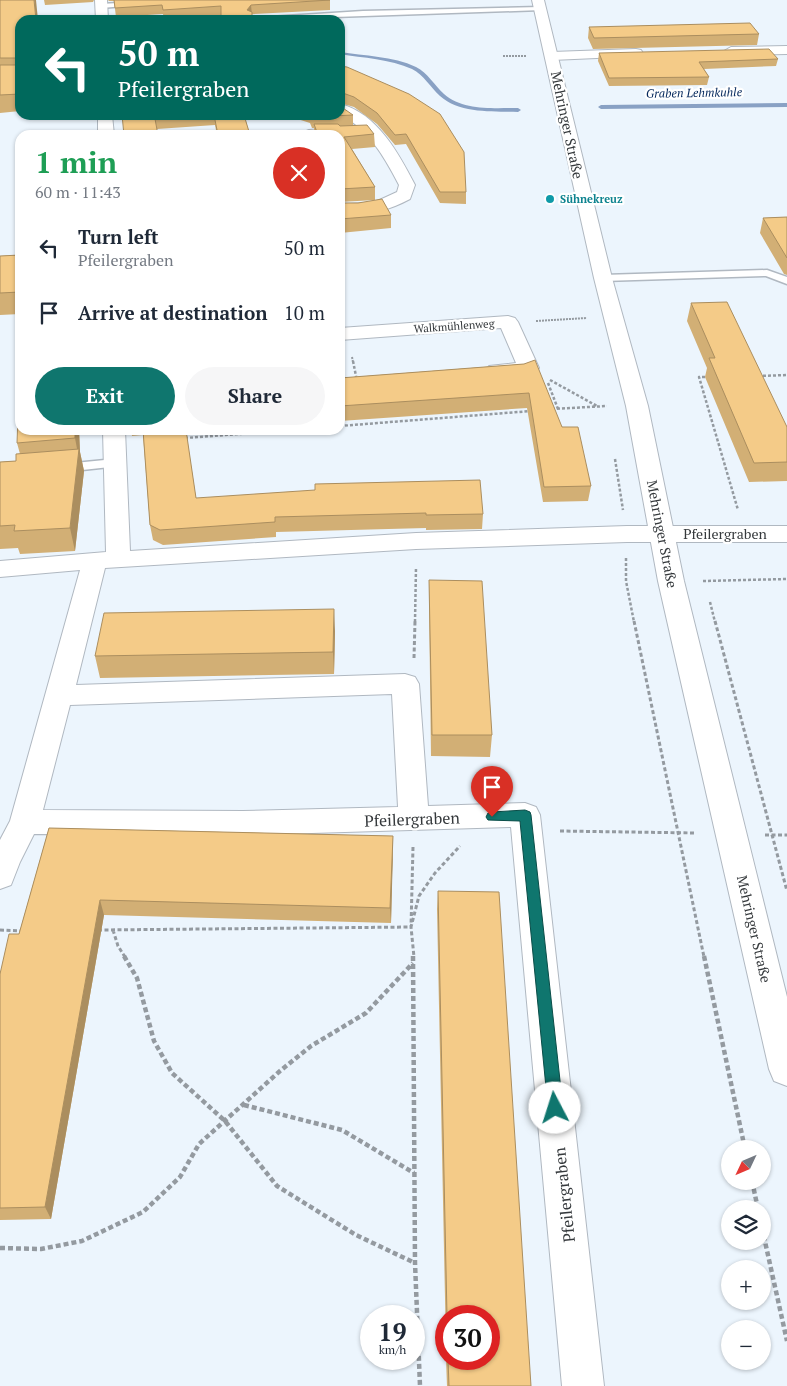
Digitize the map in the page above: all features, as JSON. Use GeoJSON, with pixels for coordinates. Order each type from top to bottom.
{"type":"FeatureCollection","features":[{"type":"Feature","properties":{"kind":"street","name":"Mehringer Straße"},"geometry":{"type":"LineString","coordinates":[[539,4],[552,56],[561,106],[603,278],[637,406],[671,580],[787,1069]]}},
{"type":"Feature","properties":{"kind":"street"},"geometry":{"type":"LineString","coordinates":[[720,52],[787,50]]}},
{"type":"Feature","properties":{"kind":"street"},"geometry":{"type":"LineString","coordinates":[[552,56],[652,53]]}},
{"type":"Feature","properties":{"kind":"street"},"geometry":{"type":"LineString","coordinates":[[345,110],[374,130],[392,155],[407,184],[404,195],[390,204],[369,210],[345,209]]}},
{"type":"Feature","properties":{"kind":"street"},"geometry":{"type":"LineString","coordinates":[[345,132],[374,130]]}},
{"type":"Feature","properties":{"kind":"street","name":"Walkmühlenweg"},"geometry":{"type":"LineString","coordinates":[[345,334],[508,322],[529,368],[481,372]]}},
{"type":"Feature","properties":{"kind":"street"},"geometry":{"type":"LineString","coordinates":[[0,876],[4,862],[25,822],[59,695],[106,560],[115,463],[114,435]]}},
{"type":"Feature","properties":{"kind":"street","name":"Pfeilergraben"},"geometry":{"type":"LineString","coordinates":[[0,569],[106,560],[416,541],[627,534],[787,534]]}},
{"type":"Feature","properties":{"kind":"street"},"geometry":{"type":"LineString","coordinates":[[59,695],[405,684],[414,819]]}},
{"type":"Feature","properties":{"kind":"street","name":"Pfeilergraben"},"geometry":{"type":"LineString","coordinates":[[25,822],[243,823],[525,815],[583,1386]]}},
{"type":"Feature","properties":{"kind":"lane"},"geometry":{"type":"LineString","coordinates":[[101,3],[147,3]]}},
{"type":"Feature","properties":{"kind":"lane"},"geometry":{"type":"LineString","coordinates":[[307,15],[361,10],[539,4]]}},
{"type":"Feature","properties":{"kind":"lane"},"geometry":{"type":"LineString","coordinates":[[603,278],[767,273],[787,281]]}},
{"type":"Feature","properties":{"kind":"lane"},"geometry":{"type":"LineString","coordinates":[[48,469],[115,463]]}},
{"type":"Feature","properties":{"kind":"path"},"geometry":{"type":"LineString","coordinates":[[508,322],[590,318],[587,309]]}},
{"type":"Feature","properties":{"kind":"path"},"geometry":{"type":"LineString","coordinates":[[758,376],[787,375]]}},
{"type":"Feature","properties":{"kind":"path"},"geometry":{"type":"LineString","coordinates":[[546,377],[597,407]]}},
{"type":"Feature","properties":{"kind":"path"},"geometry":{"type":"LineString","coordinates":[[718,377],[699,377],[738,510]]}},
{"type":"Feature","properties":{"kind":"path"},"geometry":{"type":"LineString","coordinates":[[548,410],[607,406],[604,396]]}},
{"type":"Feature","properties":{"kind":"path"},"geometry":{"type":"LineString","coordinates":[[345,426],[538,410]]}},
{"type":"Feature","properties":{"kind":"path"},"geometry":{"type":"LineString","coordinates":[[184,438],[224,435]]}},
{"type":"Feature","properties":{"kind":"path"},"geometry":{"type":"LineString","coordinates":[[614,455],[627,534],[626,580],[677,832],[743,1140]]}},
{"type":"Feature","properties":{"kind":"path"},"geometry":{"type":"LineString","coordinates":[[405,684],[414,670],[416,541]]}},
{"type":"Feature","properties":{"kind":"path"},"geometry":{"type":"LineString","coordinates":[[671,580],[787,579]]}},
{"type":"Feature","properties":{"kind":"path"},"geometry":{"type":"LineString","coordinates":[[411,926],[419,896],[435,873],[454,851],[492,817]]}},
{"type":"Feature","properties":{"kind":"path"},"geometry":{"type":"LineString","coordinates":[[414,819],[411,926],[414,963],[415,1263],[420,1386]]}},
{"type":"Feature","properties":{"kind":"path"},"geometry":{"type":"LineString","coordinates":[[527,830],[787,835]]}},
{"type":"Feature","properties":{"kind":"path"},"geometry":{"type":"LineString","coordinates":[[93,930],[411,926]]}},
{"type":"Feature","properties":{"kind":"path"},"geometry":{"type":"LineString","coordinates":[[0,930],[24,931]]}},
{"type":"Feature","properties":{"kind":"path"},"geometry":{"type":"LineString","coordinates":[[113,930],[118,946],[137,978],[154,1041],[172,1073],[225,1120],[277,1186],[356,1234],[415,1263]]}},
{"type":"Feature","properties":{"kind":"path"},"geometry":{"type":"LineString","coordinates":[[0,1248],[41,1249],[82,1241],[143,1212],[180,1177],[199,1144],[225,1120],[311,1046],[366,1012],[414,963]]}},
{"type":"Feature","properties":{"kind":"path"},"geometry":{"type":"LineString","coordinates":[[243,1105],[342,1130],[414,1173]]}},
{"type":"Feature","properties":{"kind":"path"},"geometry":{"type":"LineString","coordinates":[[767,1250],[787,1340]]}},
{"type":"Feature","properties":{"kind":"building"},"geometry":{"type":"Polygon","coordinates":[[[0,0],[34,0],[36,15],[15,15],[15,58],[0,58],[0,0]]]}},
{"type":"Feature","properties":{"kind":"building"},"geometry":{"type":"Polygon","coordinates":[[[114,0],[330,0],[251,5],[247,10],[252,12],[252,15],[221,15],[221,6],[163,10],[162,5],[115,8],[114,0]]]}},
{"type":"Feature","properties":{"kind":"building"},"geometry":{"type":"Polygon","coordinates":[[[750,23],[759,34],[594,38],[589,27],[750,23]]]}},
{"type":"Feature","properties":{"kind":"building"},"geometry":{"type":"Polygon","coordinates":[[[769,49],[778,59],[699,62],[709,77],[609,78],[599,53],[769,49]]]}},
{"type":"Feature","properties":{"kind":"building"},"geometry":{"type":"Polygon","coordinates":[[[0,65],[15,65],[15,94],[0,95],[0,65]]]}},
{"type":"Feature","properties":{"kind":"building"},"geometry":{"type":"Polygon","coordinates":[[[345,67],[409,94],[440,114],[464,152],[466,192],[440,192],[406,134],[395,135],[377,113],[354,97],[345,94],[345,67]]]}},
{"type":"Feature","properties":{"kind":"building"},"geometry":{"type":"Polygon","coordinates":[[[345,109],[353,115],[345,115],[345,109]]]}},
{"type":"Feature","properties":{"kind":"building"},"geometry":{"type":"Polygon","coordinates":[[[122,120],[155,120],[157,130],[124,130],[122,120]]]}},
{"type":"Feature","properties":{"kind":"building"},"geometry":{"type":"Polygon","coordinates":[[[215,120],[246,120],[248,130],[217,130],[215,120]]]}},
{"type":"Feature","properties":{"kind":"building"},"geometry":{"type":"Polygon","coordinates":[[[314,124],[338,124],[340,126],[367,125],[374,134],[345,137],[345,130],[316,130],[314,124]]]}},
{"type":"Feature","properties":{"kind":"building"},"geometry":{"type":"Polygon","coordinates":[[[345,139],[375,187],[345,189],[345,139]]]}},
{"type":"Feature","properties":{"kind":"building"},"geometry":{"type":"Polygon","coordinates":[[[382,199],[391,215],[345,219],[345,203],[382,199]]]}},
{"type":"Feature","properties":{"kind":"building"},"geometry":{"type":"Polygon","coordinates":[[[787,217],[787,258],[763,218],[787,217]]]}},
{"type":"Feature","properties":{"kind":"building"},"geometry":{"type":"Polygon","coordinates":[[[15,255],[15,292],[0,293],[0,256],[15,255]]]}},
{"type":"Feature","properties":{"kind":"building"},"geometry":{"type":"Polygon","coordinates":[[[727,302],[787,427],[787,462],[754,463],[709,358],[715,358],[691,303],[727,302]]]}},
{"type":"Feature","properties":{"kind":"building"},"geometry":{"type":"Polygon","coordinates":[[[535,360],[562,427],[578,427],[591,486],[544,487],[529,393],[345,406],[345,378],[524,364],[535,360]]]}},
{"type":"Feature","properties":{"kind":"building"},"geometry":{"type":"Polygon","coordinates":[[[17,435],[75,435],[75,438],[17,443],[17,435]]]}},
{"type":"Feature","properties":{"kind":"building"},"geometry":{"type":"Polygon","coordinates":[[[143,435],[187,435],[196,498],[315,490],[315,484],[480,480],[483,514],[426,515],[426,513],[275,517],[275,522],[160,530],[150,525],[143,435]]]}},
{"type":"Feature","properties":{"kind":"building"},"geometry":{"type":"Polygon","coordinates":[[[79,449],[70,528],[14,531],[15,525],[0,526],[0,462],[16,461],[16,454],[79,449]]]}},
{"type":"Feature","properties":{"kind":"building"},"geometry":{"type":"Polygon","coordinates":[[[429,580],[482,581],[492,735],[432,735],[429,580]]]}},
{"type":"Feature","properties":{"kind":"building"},"geometry":{"type":"Polygon","coordinates":[[[334,609],[333,652],[95,656],[104,613],[334,609]]]}},
{"type":"Feature","properties":{"kind":"building"},"geometry":{"type":"Polygon","coordinates":[[[49,828],[393,836],[390,908],[100,900],[45,1207],[0,1208],[0,974],[9,934],[19,934],[49,828]]]}},
{"type":"Feature","properties":{"kind":"building"},"geometry":{"type":"Polygon","coordinates":[[[438,891],[499,892],[531,1386],[449,1386],[448,1370],[500,1370],[500,1305],[447,1305],[438,891]]]}},
{"type":"Feature","properties":{"kind":"waterway","name":"Graben Lehmkuhle"},"geometry":{"type":"LineString","coordinates":[[345,54],[385,60],[412,67],[422,73],[446,98],[462,105],[518,110]]}},
{"type":"Feature","properties":{"kind":"waterway","name":"Graben Lehmkuhle"},"geometry":{"type":"LineString","coordinates":[[601,107],[787,105]]}},
{"type":"Feature","properties":{"kind":"place","name":"Sühnekreuz"},"geometry":{"type":"Point","coordinates":[550,199]}},
{"type":"Feature","properties":{"kind":"route"},"geometry":{"type":"LineString","coordinates":[[492,817],[525,815],[555,1108]]}}]}
